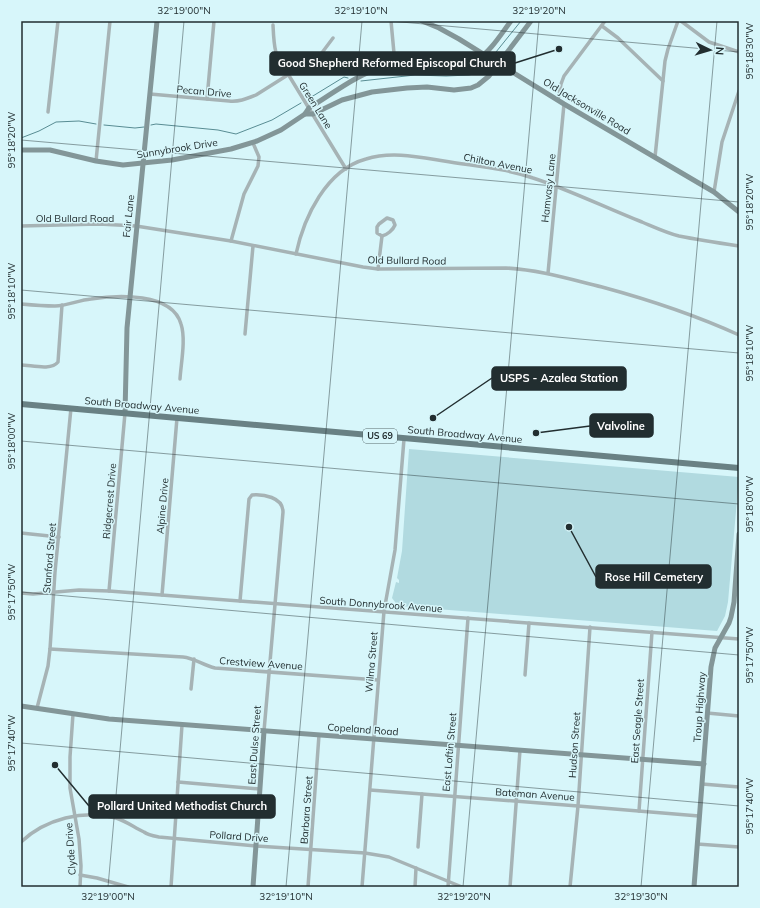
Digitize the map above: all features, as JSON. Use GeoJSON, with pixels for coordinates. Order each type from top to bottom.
{"type":"FeatureCollection","features":[{"type":"Feature","properties":{"kind":"main road","name":"Fair Lane"},"geometry":{"type":"LineString","coordinates":[[125,413],[127,328],[157,21]]}},
{"type":"Feature","properties":{"kind":"main road","name":"Old Jacksonville Road"},"geometry":{"type":"LineString","coordinates":[[422,21],[439,28],[484,54],[564,104],[714,192],[739,212]]}},
{"type":"Feature","properties":{"kind":"main road","name":"Sunnybrook Drive"},"geometry":{"type":"LineString","coordinates":[[21,150],[50,150],[96,162],[123,165],[180,159],[231,149],[253,143],[280,130],[305,114],[309,108],[365,74],[379,68],[395,64],[428,62],[462,64],[478,59],[484,54],[511,21]]}},
{"type":"Feature","properties":{"kind":"main road"},"geometry":{"type":"LineString","coordinates":[[305,114],[313,114],[342,100],[372,92],[427,87],[454,90],[471,88],[478,85],[489,76],[532,21]]}},
{"type":"Feature","properties":{"kind":"main road","name":"South Broadway Avenue"},"geometry":{"type":"LineString","coordinates":[[21,404],[739,468]]}},
{"type":"Feature","properties":{"kind":"main road","name":"Troup Highway"},"geometry":{"type":"LineString","coordinates":[[694,887],[707,713],[713,656],[718,642],[729,623],[734,602],[739,534]]}},
{"type":"Feature","properties":{"kind":"main road","name":"Copeland Road"},"geometry":{"type":"LineString","coordinates":[[21,706],[104,719],[704,764]]}},
{"type":"Feature","properties":{"kind":"main road","name":"East Dulse Street"},"geometry":{"type":"LineString","coordinates":[[252,887],[264,731]]}},
{"type":"Feature","properties":{"kind":"street"},"geometry":{"type":"LineString","coordinates":[[48,112],[58,21]]}},
{"type":"Feature","properties":{"kind":"street"},"geometry":{"type":"LineString","coordinates":[[96,162],[110,21]]}},
{"type":"Feature","properties":{"kind":"street"},"geometry":{"type":"LineString","coordinates":[[207,99],[214,21]]}},
{"type":"Feature","properties":{"kind":"street"},"geometry":{"type":"LineString","coordinates":[[391,21],[395,64]]}},
{"type":"Feature","properties":{"kind":"street"},"geometry":{"type":"LineString","coordinates":[[558,100],[564,76],[606,21]]}},
{"type":"Feature","properties":{"kind":"street"},"geometry":{"type":"LineString","coordinates":[[655,157],[668,49],[679,21],[709,42],[739,52]]}},
{"type":"Feature","properties":{"kind":"street","name":"Green Lane"},"geometry":{"type":"LineString","coordinates":[[273,25],[274,44],[279,62],[288,74],[346,169]]}},
{"type":"Feature","properties":{"kind":"street"},"geometry":{"type":"LineString","coordinates":[[602,26],[618,38],[663,81]]}},
{"type":"Feature","properties":{"kind":"street","name":"Pecan Drive"},"geometry":{"type":"LineString","coordinates":[[150,94],[238,102],[245,100],[256,95],[321,54],[333,38]]}},
{"type":"Feature","properties":{"kind":"street"},"geometry":{"type":"LineString","coordinates":[[714,192],[722,142],[739,91]]}},
{"type":"Feature","properties":{"kind":"street","name":"Hamvasy Lane"},"geometry":{"type":"LineString","coordinates":[[548,273],[564,104]]}},
{"type":"Feature","properties":{"kind":"street"},"geometry":{"type":"LineString","coordinates":[[231,241],[244,194],[258,166],[258,154],[253,143]]}},
{"type":"Feature","properties":{"kind":"street","name":"Chilton Avenue"},"geometry":{"type":"LineString","coordinates":[[296,254],[304,226],[316,202],[334,179],[346,169],[360,161],[381,155],[407,156],[511,172],[532,177],[679,236],[739,246]]}},
{"type":"Feature","properties":{"kind":"street"},"geometry":{"type":"LineString","coordinates":[[387,218],[393,220],[395,225],[394,228],[385,236],[382,236],[377,233],[376,230],[378,225],[387,218]]}},
{"type":"Feature","properties":{"kind":"street","name":"Old Bullard Road"},"geometry":{"type":"LineString","coordinates":[[21,226],[99,224],[136,226],[231,241],[378,269],[506,268],[548,273],[691,314],[739,335]]}},
{"type":"Feature","properties":{"kind":"street"},"geometry":{"type":"LineString","coordinates":[[378,269],[382,236]]}},
{"type":"Feature","properties":{"kind":"street"},"geometry":{"type":"LineString","coordinates":[[245,334],[253,246]]}},
{"type":"Feature","properties":{"kind":"street"},"geometry":{"type":"LineString","coordinates":[[21,304],[55,306],[90,299],[118,296],[157,300],[169,306],[178,316],[183,329],[180,379]]}},
{"type":"Feature","properties":{"kind":"street"},"geometry":{"type":"LineString","coordinates":[[21,365],[51,367],[56,365],[58,362],[62,305]]}},
{"type":"Feature","properties":{"kind":"street","name":"Stanford Street"},"geometry":{"type":"LineString","coordinates":[[37,708],[48,666],[50,649],[71,408]]}},
{"type":"Feature","properties":{"kind":"street","name":"Ridgecrest Drive"},"geometry":{"type":"LineString","coordinates":[[109,591],[125,413]]}},
{"type":"Feature","properties":{"kind":"street","name":"Alpine Drive"},"geometry":{"type":"LineString","coordinates":[[162,595],[177,418]]}},
{"type":"Feature","properties":{"kind":"street","name":"Wilma Street"},"geometry":{"type":"LineString","coordinates":[[362,887],[384,611],[396,544],[404,438]]}},
{"type":"Feature","properties":{"kind":"street","name":"East Dulse Street"},"geometry":{"type":"LineString","coordinates":[[240,601],[249,499],[252,496],[257,495],[270,496],[274,498],[283,508],[264,731]]}},
{"type":"Feature","properties":{"kind":"street"},"geometry":{"type":"LineString","coordinates":[[21,533],[59,537]]}},
{"type":"Feature","properties":{"kind":"street","name":"South Donnybrook Avenue"},"geometry":{"type":"LineString","coordinates":[[21,593],[33,594],[79,590],[109,591],[739,639]]}},
{"type":"Feature","properties":{"kind":"street","name":"East Loftin Street"},"geometry":{"type":"LineString","coordinates":[[448,887],[468,618]]}},
{"type":"Feature","properties":{"kind":"street"},"geometry":{"type":"LineString","coordinates":[[525,674],[529,623]]}},
{"type":"Feature","properties":{"kind":"street","name":"Hudson Street"},"geometry":{"type":"LineString","coordinates":[[570,887],[578,806],[580,755],[590,627]]}},
{"type":"Feature","properties":{"kind":"street","name":"East Seagle Street"},"geometry":{"type":"LineString","coordinates":[[638,810],[652,632]]}},
{"type":"Feature","properties":{"kind":"street","name":"Crestview Avenue"},"geometry":{"type":"LineString","coordinates":[[50,649],[183,657],[194,659],[215,668],[378,680]]}},
{"type":"Feature","properties":{"kind":"street"},"geometry":{"type":"LineString","coordinates":[[191,689],[194,659]]}},
{"type":"Feature","properties":{"kind":"street"},"geometry":{"type":"LineString","coordinates":[[707,713],[739,716]]}},
{"type":"Feature","properties":{"kind":"street","name":"Clyde Drive"},"geometry":{"type":"LineString","coordinates":[[73,714],[69,776],[80,853],[80,887]]}},
{"type":"Feature","properties":{"kind":"street"},"geometry":{"type":"LineString","coordinates":[[171,887],[173,839],[182,725]]}},
{"type":"Feature","properties":{"kind":"street","name":"Barbara Street"},"geometry":{"type":"LineString","coordinates":[[308,887],[319,735]]}},
{"type":"Feature","properties":{"kind":"street"},"geometry":{"type":"LineString","coordinates":[[510,887],[520,750]]}},
{"type":"Feature","properties":{"kind":"street"},"geometry":{"type":"LineString","coordinates":[[178,782],[260,789]]}},
{"type":"Feature","properties":{"kind":"street"},"geometry":{"type":"LineString","coordinates":[[702,784],[739,787]]}},
{"type":"Feature","properties":{"kind":"street","name":"Bateman Avenue"},"geometry":{"type":"LineString","coordinates":[[370,790],[699,816]]}},
{"type":"Feature","properties":{"kind":"street"},"geometry":{"type":"LineString","coordinates":[[418,847],[422,794]]}},
{"type":"Feature","properties":{"kind":"street","name":"Pollard Drive"},"geometry":{"type":"LineString","coordinates":[[21,842],[31,834],[47,825],[75,816],[95,814],[117,818],[128,822],[146,833],[158,837],[311,850],[365,852],[389,857],[462,887]]}},
{"type":"Feature","properties":{"kind":"street"},"geometry":{"type":"LineString","coordinates":[[697,844],[739,847]]}},
{"type":"Feature","properties":{"kind":"street"},"geometry":{"type":"LineString","coordinates":[[414,887],[416,868]]}},
{"type":"Feature","properties":{"kind":"street"},"geometry":{"type":"LineString","coordinates":[[80,875],[97,878],[128,887]]}},
{"type":"Feature","properties":{"kind":"shaded area"},"geometry":{"type":"Polygon","coordinates":[[[409,449],[739,477],[728,602],[725,616],[717,631],[398,606],[392,598],[396,582],[399,583],[397,578],[402,551],[409,449]]]}},
{"type":"Feature","properties":{"kind":"waterway"},"geometry":{"type":"LineString","coordinates":[[496,52],[521,21]]}},
{"type":"Feature","properties":{"kind":"waterway"},"geometry":{"type":"LineString","coordinates":[[361,81],[415,75],[469,75],[478,73],[486,65]]}},
{"type":"Feature","properties":{"kind":"waterway"},"geometry":{"type":"LineString","coordinates":[[308,99],[344,77],[348,78]]}},
{"type":"Feature","properties":{"kind":"waterway"},"geometry":{"type":"LineString","coordinates":[[151,125],[156,124],[218,130],[236,134],[272,120],[301,103]]}},
{"type":"Feature","properties":{"kind":"waterway"},"geometry":{"type":"LineString","coordinates":[[21,138],[56,122],[79,121],[96,124]]}},
{"type":"Feature","properties":{"kind":"waterway"},"geometry":{"type":"LineString","coordinates":[[104,125],[135,128],[144,127]]}},
{"type":"Feature","properties":{"kind":"place","name":"Good Shepherd Reformed Episcopal Church"},"geometry":{"type":"Point","coordinates":[559,49]}},
{"type":"Feature","properties":{"kind":"place","name":"USPS - Azalea Station"},"geometry":{"type":"Point","coordinates":[433,418]}},
{"type":"Feature","properties":{"kind":"place","name":"Valvoline"},"geometry":{"type":"Point","coordinates":[536,433]}},
{"type":"Feature","properties":{"kind":"place","name":"Rose Hill Cemetery"},"geometry":{"type":"Point","coordinates":[569,527]}},
{"type":"Feature","properties":{"kind":"place","name":"Pollard United Methodist Church"},"geometry":{"type":"Point","coordinates":[55,765]}}]}
